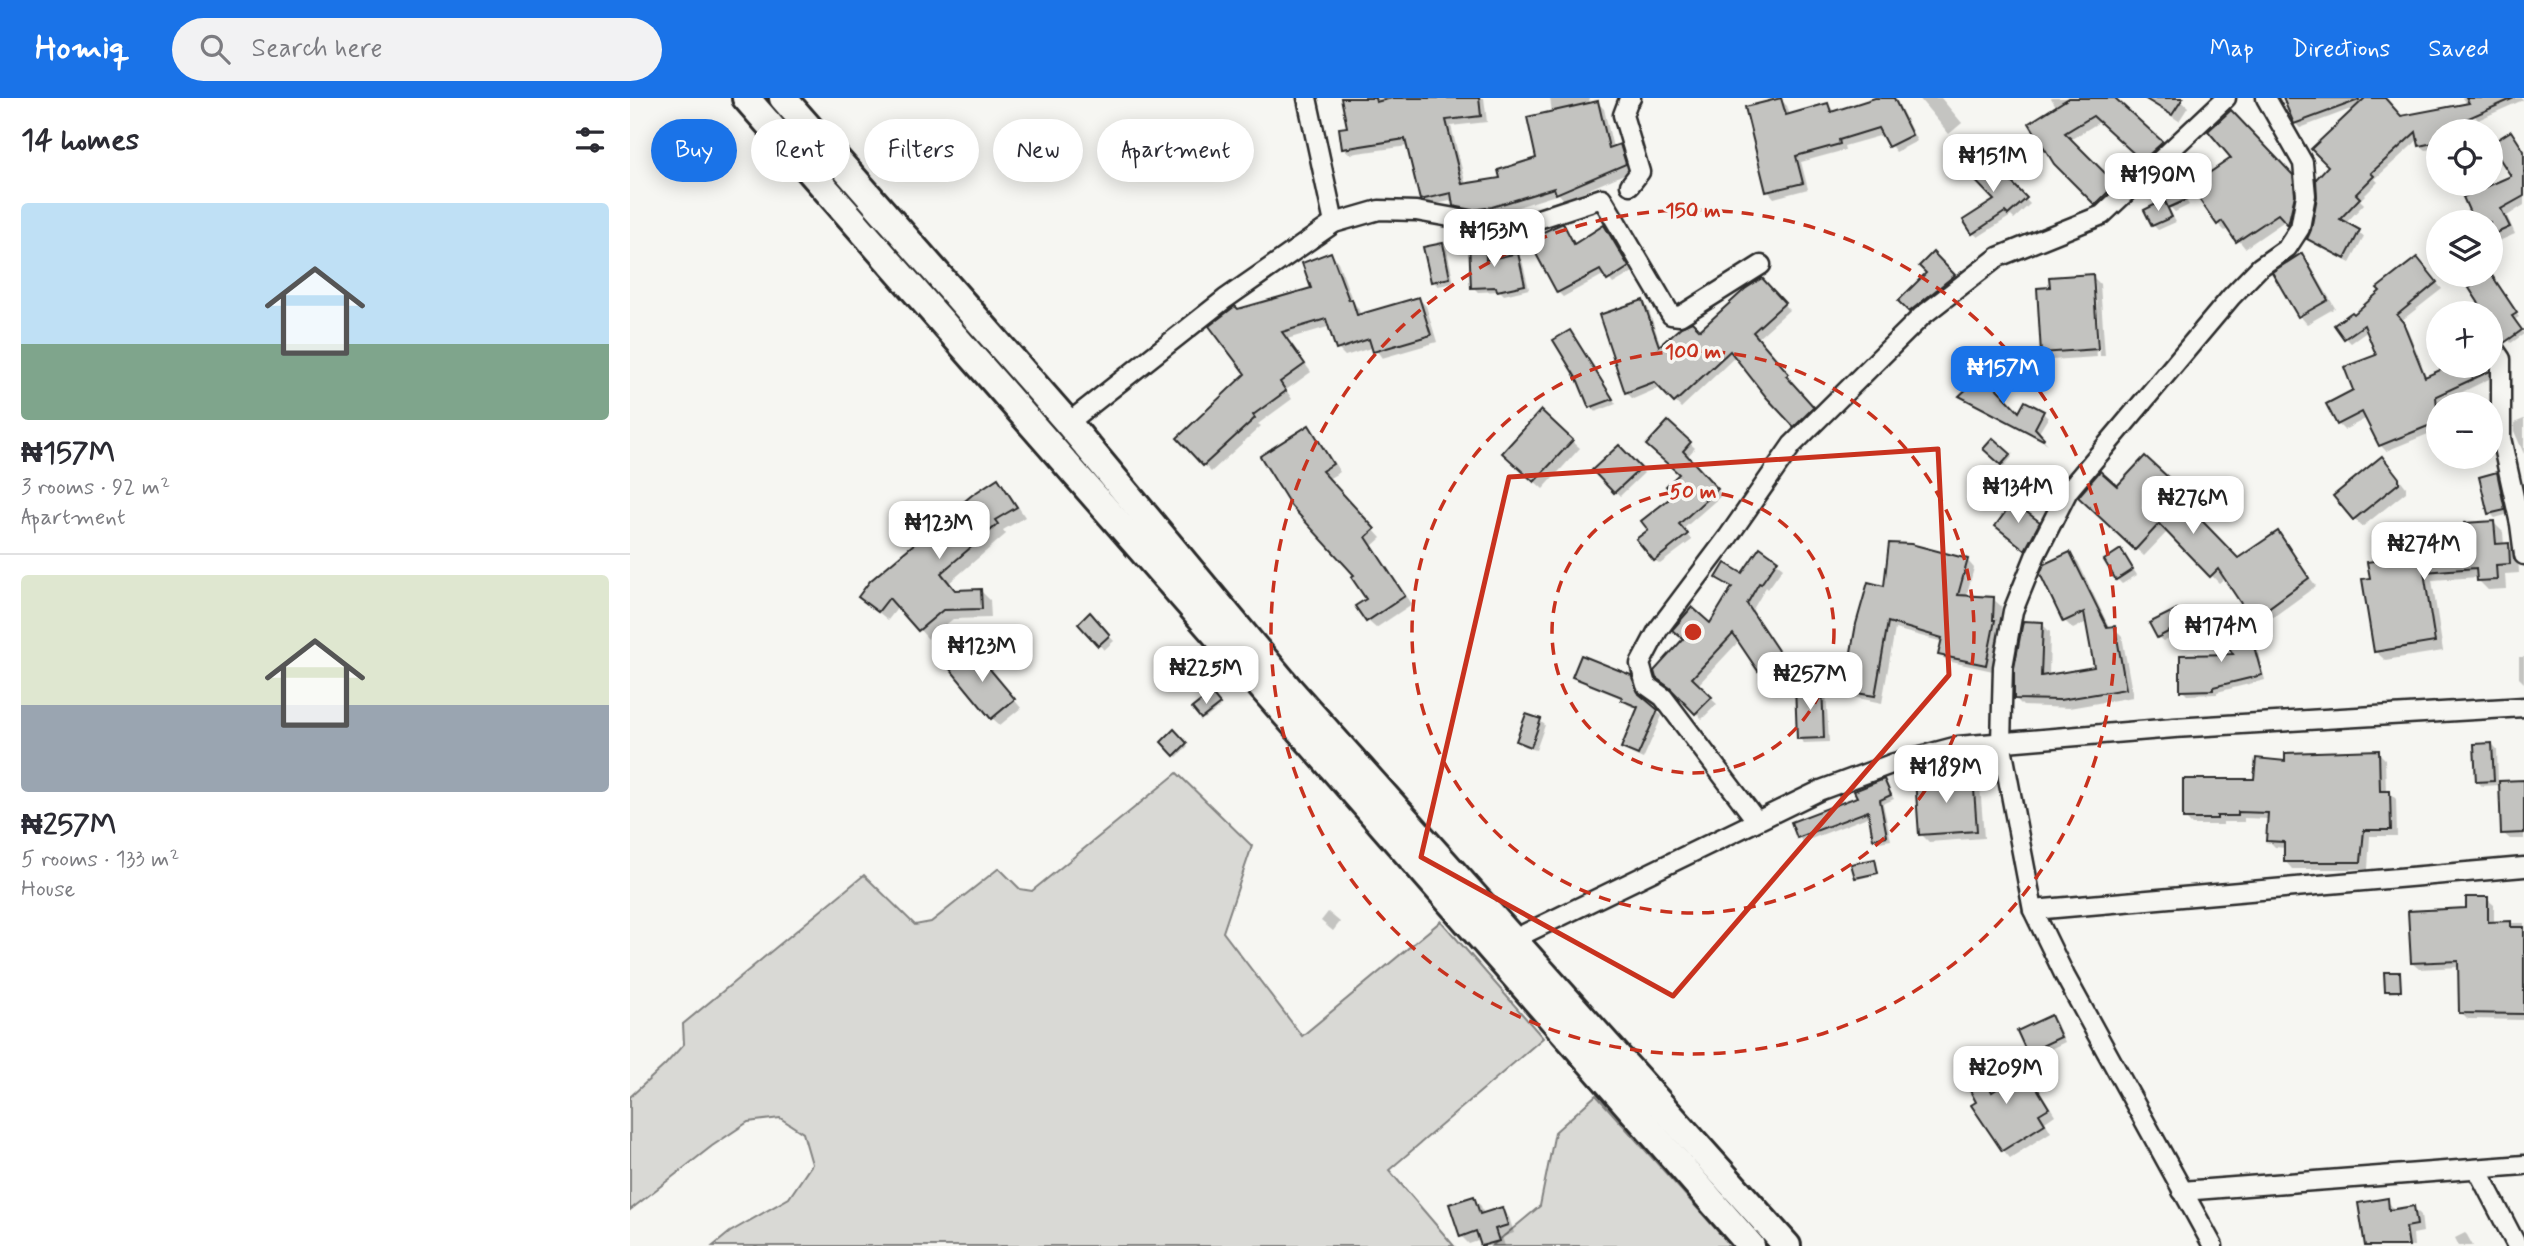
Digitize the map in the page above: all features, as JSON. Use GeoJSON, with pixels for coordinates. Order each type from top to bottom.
{"type":"FeatureCollection","features":[{"type":"Feature","properties":{"kind":"main road"},"geometry":{"type":"LineString","coordinates":[[746,98],[1504,947],[1787,1246]]}},
{"type":"Feature","properties":{"kind":"main road"},"geometry":{"type":"LineString","coordinates":[[783,98],[1068,423],[1751,1246]]}},
{"type":"Feature","properties":{"kind":"street"},"geometry":{"type":"LineString","coordinates":[[1307,98],[1334,223]]}},
{"type":"Feature","properties":{"kind":"street"},"geometry":{"type":"LineString","coordinates":[[1630,185],[1640,172],[1623,115],[1631,98]]}},
{"type":"Feature","properties":{"kind":"street"},"geometry":{"type":"LineString","coordinates":[[1756,820],[1663,697],[1646,685],[1640,664],[1658,630],[1728,537],[1792,444],[1922,316],[1998,257],[2102,215],[2226,98]]}},
{"type":"Feature","properties":{"kind":"street"},"geometry":{"type":"LineString","coordinates":[[2213,1246],[2065,976],[2033,910],[2001,742],[2003,667],[2013,611],[2036,554],[2068,491],[2231,296],[2260,267],[2287,248],[2300,228],[2306,195],[2303,163],[2266,98]]}},
{"type":"Feature","properties":{"kind":"street"},"geometry":{"type":"LineString","coordinates":[[1068,423],[1225,299],[1334,223],[1379,210],[1416,211],[1511,228],[1602,198],[1671,314],[1675,316],[1680,316],[1762,265]]}},
{"type":"Feature","properties":{"kind":"street"},"geometry":{"type":"LineString","coordinates":[[2501,378],[2501,438],[2524,555]]}},
{"type":"Feature","properties":{"kind":"street"},"geometry":{"type":"LineString","coordinates":[[1504,947],[1821,790],[1894,763],[1958,746],[2174,728],[2524,707]]}},
{"type":"Feature","properties":{"kind":"street"},"geometry":{"type":"LineString","coordinates":[[2033,910],[2524,867]]}},
{"type":"Feature","properties":{"kind":"street"},"geometry":{"type":"LineString","coordinates":[[2182,1191],[2524,1165]]}},
{"type":"Feature","properties":{"kind":"street"},"geometry":{"type":"LineString","coordinates":[[2477,1169],[2517,1246]]}},
{"type":"Feature","properties":{"kind":"highlighted area"},"geometry":{"type":"Polygon","coordinates":[[[1938,449],[1949,675],[1673,996],[1421,857],[1509,477],[1938,449]]]}},
{"type":"Feature","properties":{"kind":"shaded area"},"geometry":{"type":"Polygon","coordinates":[[[1177,773],[1252,846],[1223,932],[1302,1036],[1441,921],[1543,1038],[1389,1170],[1454,1246],[713,1246],[730,1232],[789,1198],[812,1164],[803,1133],[780,1118],[748,1122],[712,1146],[630,1210],[630,1097],[684,1044],[683,1024],[864,875],[915,925],[931,922],[999,868],[1020,889],[1032,891],[1177,773]]]}},
{"type":"Feature","properties":{"kind":"shaded area"},"geometry":{"type":"Polygon","coordinates":[[[1596,1095],[1731,1246],[1492,1246],[1540,1206],[1555,1132],[1596,1095]]]}},
{"type":"Feature","properties":{"kind":"building"},"geometry":{"type":"Polygon","coordinates":[[[1341,98],[1375,98],[1376,102],[1392,98],[1479,98],[1481,116],[1446,120],[1462,184],[1500,178],[1498,170],[1536,158],[1527,117],[1598,101],[1609,148],[1620,144],[1626,164],[1556,194],[1554,188],[1492,207],[1473,210],[1453,206],[1451,193],[1420,200],[1405,139],[1342,149],[1339,128],[1347,127],[1341,98]]]}},
{"type":"Feature","properties":{"kind":"building"},"geometry":{"type":"Polygon","coordinates":[[[1781,98],[1786,115],[1828,103],[1831,112],[1875,98],[1894,98],[1912,135],[1888,147],[1878,128],[1839,140],[1840,144],[1796,156],[1803,183],[1766,192],[1745,107],[1781,98]]]}},
{"type":"Feature","properties":{"kind":"building"},"geometry":{"type":"Polygon","coordinates":[[[2069,98],[2115,98],[2163,142],[2142,161],[2093,116],[2065,133],[2116,184],[2095,205],[2054,164],[2029,123],[2069,98]]]}},
{"type":"Feature","properties":{"kind":"building"},"geometry":{"type":"Polygon","coordinates":[[[2144,98],[2183,98],[2172,115],[2144,98]]]}},
{"type":"Feature","properties":{"kind":"building"},"geometry":{"type":"Polygon","coordinates":[[[2283,98],[2358,98],[2359,100],[2294,124],[2283,98]]]}},
{"type":"Feature","properties":{"kind":"building"},"geometry":{"type":"Polygon","coordinates":[[[2365,98],[2385,98],[2401,116],[2469,103],[2466,98],[2514,98],[2466,119],[2426,119],[2426,145],[2419,146],[2416,132],[2371,173],[2374,176],[2356,194],[2360,198],[2340,219],[2360,230],[2345,259],[2307,239],[2317,197],[2316,179],[2328,166],[2311,149],[2365,98]]]}},
{"type":"Feature","properties":{"kind":"building"},"geometry":{"type":"Polygon","coordinates":[[[2231,110],[2293,175],[2295,195],[2288,225],[2278,214],[2236,242],[2222,221],[2217,225],[2190,186],[2231,158],[2208,131],[2231,110]]]}},
{"type":"Feature","properties":{"kind":"building"},"geometry":{"type":"Polygon","coordinates":[[[2511,131],[2524,151],[2524,196],[2502,210],[2469,210],[2463,197],[2465,196],[2503,196],[2503,180],[2511,176],[2503,164],[2503,136],[2511,131]]]}},
{"type":"Feature","properties":{"kind":"building"},"geometry":{"type":"Polygon","coordinates":[[[1984,154],[2027,198],[2008,215],[2005,212],[1972,234],[1963,220],[1994,200],[1966,171],[1984,154]]]}},
{"type":"Feature","properties":{"kind":"building"},"geometry":{"type":"Polygon","coordinates":[[[2179,187],[2186,200],[2168,208],[2162,195],[2179,187]]]}},
{"type":"Feature","properties":{"kind":"building"},"geometry":{"type":"Polygon","coordinates":[[[2164,200],[2172,217],[2152,226],[2144,210],[2164,200]]]}},
{"type":"Feature","properties":{"kind":"building"},"geometry":{"type":"Polygon","coordinates":[[[2503,213],[2510,227],[2503,230],[2503,213]]]}},
{"type":"Feature","properties":{"kind":"building"},"geometry":{"type":"Polygon","coordinates":[[[1563,223],[1574,244],[1604,225],[1629,267],[1607,281],[1600,270],[1557,293],[1528,239],[1563,223]]]}},
{"type":"Feature","properties":{"kind":"building"},"geometry":{"type":"Polygon","coordinates":[[[1485,239],[1486,260],[1518,253],[1525,285],[1497,291],[1496,287],[1471,288],[1469,240],[1485,239]]]}},
{"type":"Feature","properties":{"kind":"building"},"geometry":{"type":"Polygon","coordinates":[[[1443,243],[1450,278],[1431,282],[1423,247],[1443,243]]]}},
{"type":"Feature","properties":{"kind":"building"},"geometry":{"type":"Polygon","coordinates":[[[1331,252],[1357,315],[1419,297],[1431,335],[1373,352],[1369,339],[1336,350],[1326,319],[1282,332],[1305,364],[1280,382],[1286,391],[1253,415],[1255,418],[1203,466],[1177,438],[1245,374],[1209,326],[1235,306],[1238,309],[1311,288],[1302,263],[1331,252]]]}},
{"type":"Feature","properties":{"kind":"building"},"geometry":{"type":"Polygon","coordinates":[[[1933,252],[1955,275],[1909,312],[1898,301],[1926,273],[1919,266],[1933,252]]]}},
{"type":"Feature","properties":{"kind":"building"},"geometry":{"type":"Polygon","coordinates":[[[2302,253],[2328,300],[2298,317],[2272,272],[2302,253]]]}},
{"type":"Feature","properties":{"kind":"building"},"geometry":{"type":"Polygon","coordinates":[[[2417,257],[2426,268],[2426,287],[2431,287],[2397,315],[2403,322],[2425,377],[2475,378],[2445,392],[2426,392],[2426,427],[2379,446],[2362,412],[2337,425],[2326,404],[2353,390],[2344,367],[2376,355],[2364,325],[2344,339],[2334,325],[2352,312],[2354,314],[2380,291],[2377,288],[2417,257]]]}},
{"type":"Feature","properties":{"kind":"building"},"geometry":{"type":"Polygon","coordinates":[[[2093,274],[2098,349],[2041,353],[2037,288],[2050,287],[2049,277],[2093,274]]]}},
{"type":"Feature","properties":{"kind":"building"},"geometry":{"type":"Polygon","coordinates":[[[1762,278],[1785,303],[1753,332],[1789,374],[1786,376],[1814,407],[1794,427],[1730,351],[1674,403],[1654,382],[1625,393],[1599,315],[1643,300],[1659,346],[1681,327],[1692,322],[1700,330],[1745,289],[1762,278]]]}},
{"type":"Feature","properties":{"kind":"building"},"geometry":{"type":"Polygon","coordinates":[[[2500,287],[2517,313],[2512,316],[2522,330],[2504,343],[2503,301],[2477,301],[2469,288],[2500,287]]]}},
{"type":"Feature","properties":{"kind":"building"},"geometry":{"type":"Polygon","coordinates":[[[1570,330],[1613,399],[1589,408],[1578,381],[1553,340],[1570,330]]]}},
{"type":"Feature","properties":{"kind":"building"},"geometry":{"type":"Polygon","coordinates":[[[1983,374],[2019,412],[2025,401],[2044,411],[2035,428],[2043,440],[1959,396],[1983,374]]]}},
{"type":"Feature","properties":{"kind":"building"},"geometry":{"type":"Polygon","coordinates":[[[1541,410],[1573,440],[1534,482],[1502,453],[1541,410]]]}},
{"type":"Feature","properties":{"kind":"building"},"geometry":{"type":"Polygon","coordinates":[[[1668,421],[1691,442],[1683,451],[1718,489],[1679,524],[1688,534],[1654,561],[1636,539],[1648,530],[1641,521],[1674,495],[1666,486],[1679,474],[1646,445],[1668,421]]]}},
{"type":"Feature","properties":{"kind":"building"},"geometry":{"type":"Polygon","coordinates":[[[1309,425],[1333,464],[1322,471],[1375,529],[1366,537],[1405,596],[1366,622],[1355,606],[1366,599],[1351,577],[1354,575],[1291,506],[1260,456],[1309,425]]]}},
{"type":"Feature","properties":{"kind":"building"},"geometry":{"type":"Polygon","coordinates":[[[1993,438],[2011,454],[2001,465],[1983,449],[1993,438]]]}},
{"type":"Feature","properties":{"kind":"building"},"geometry":{"type":"Polygon","coordinates":[[[1619,445],[1641,468],[1614,493],[1592,470],[1619,445]]]}},
{"type":"Feature","properties":{"kind":"building"},"geometry":{"type":"Polygon","coordinates":[[[2145,456],[2183,491],[2178,496],[2238,558],[2278,531],[2309,578],[2252,620],[2218,569],[2210,577],[2159,524],[2135,550],[2078,497],[2100,471],[2117,486],[2145,456]]]}},
{"type":"Feature","properties":{"kind":"building"},"geometry":{"type":"Polygon","coordinates":[[[2382,456],[2399,478],[2399,483],[2353,520],[2333,496],[2382,456]]]}},
{"type":"Feature","properties":{"kind":"building"},"geometry":{"type":"Polygon","coordinates":[[[2497,472],[2505,510],[2488,514],[2479,477],[2497,472]]]}},
{"type":"Feature","properties":{"kind":"building"},"geometry":{"type":"Polygon","coordinates":[[[998,478],[1017,507],[995,520],[998,524],[941,573],[955,590],[981,589],[982,609],[943,610],[918,631],[889,598],[878,612],[858,597],[870,581],[972,495],[998,478]]]}},
{"type":"Feature","properties":{"kind":"building"},"geometry":{"type":"Polygon","coordinates":[[[2013,502],[2040,522],[2025,550],[1995,526],[2013,502]]]}},
{"type":"Feature","properties":{"kind":"building"},"geometry":{"type":"Polygon","coordinates":[[[2494,521],[2496,544],[2509,543],[2510,564],[2496,565],[2497,580],[2477,581],[2476,568],[2424,572],[2435,642],[2374,652],[2362,579],[2370,578],[2367,562],[2412,555],[2411,526],[2428,526],[2428,540],[2449,540],[2465,537],[2464,523],[2494,521]]]}},
{"type":"Feature","properties":{"kind":"building"},"geometry":{"type":"Polygon","coordinates":[[[1889,543],[1911,544],[1968,559],[1958,595],[1994,597],[1995,620],[1986,665],[1938,655],[1942,638],[1888,622],[1875,696],[1844,691],[1856,624],[1868,582],[1884,586],[1889,543]]]}},
{"type":"Feature","properties":{"kind":"building"},"geometry":{"type":"Polygon","coordinates":[[[1760,547],[1778,560],[1761,584],[1759,583],[1747,604],[1781,655],[1758,671],[1733,634],[1692,678],[1712,697],[1695,714],[1670,688],[1656,678],[1654,671],[1683,639],[1672,630],[1692,607],[1710,623],[1732,587],[1716,578],[1725,563],[1742,573],[1760,547]]]}},
{"type":"Feature","properties":{"kind":"building"},"geometry":{"type":"Polygon","coordinates":[[[2121,549],[2133,569],[2116,580],[2104,560],[2121,549]]]}},
{"type":"Feature","properties":{"kind":"building"},"geometry":{"type":"Polygon","coordinates":[[[2070,552],[2107,627],[2115,626],[2126,689],[2060,700],[2014,699],[2014,668],[2023,621],[2043,622],[2041,676],[2094,667],[2084,612],[2063,622],[2040,574],[2044,564],[2070,552]]]}},
{"type":"Feature","properties":{"kind":"building"},"geometry":{"type":"Polygon","coordinates":[[[2177,609],[2185,623],[2157,638],[2149,623],[2177,609]]]}},
{"type":"Feature","properties":{"kind":"building"},"geometry":{"type":"Polygon","coordinates":[[[1090,612],[1110,635],[1098,646],[1078,624],[1090,612]]]}},
{"type":"Feature","properties":{"kind":"building"},"geometry":{"type":"Polygon","coordinates":[[[2245,624],[2256,642],[2253,643],[2262,675],[2213,687],[2213,690],[2180,691],[2180,655],[2233,654],[2222,637],[2245,624]]]}},
{"type":"Feature","properties":{"kind":"building"},"geometry":{"type":"Polygon","coordinates":[[[973,649],[1015,699],[991,719],[949,668],[973,649]]]}},
{"type":"Feature","properties":{"kind":"building"},"geometry":{"type":"Polygon","coordinates":[[[1581,655],[1631,675],[1639,694],[1658,710],[1638,755],[1621,748],[1638,707],[1621,700],[1622,697],[1572,677],[1581,655]]]}},
{"type":"Feature","properties":{"kind":"building"},"geometry":{"type":"Polygon","coordinates":[[[1822,684],[1824,738],[1797,739],[1795,685],[1822,684]]]}},
{"type":"Feature","properties":{"kind":"building"},"geometry":{"type":"Polygon","coordinates":[[[1211,693],[1220,704],[1201,719],[1192,708],[1211,693]]]}},
{"type":"Feature","properties":{"kind":"building"},"geometry":{"type":"Polygon","coordinates":[[[1526,714],[1541,719],[1531,747],[1516,741],[1526,714]]]}},
{"type":"Feature","properties":{"kind":"building"},"geometry":{"type":"Polygon","coordinates":[[[1174,729],[1187,743],[1174,756],[1161,742],[1174,729]]]}},
{"type":"Feature","properties":{"kind":"building"},"geometry":{"type":"Polygon","coordinates":[[[2492,743],[2494,781],[2476,782],[2474,744],[2492,743]]]}},
{"type":"Feature","properties":{"kind":"building"},"geometry":{"type":"Polygon","coordinates":[[[2379,750],[2380,791],[2390,791],[2391,830],[2364,830],[2361,862],[2284,862],[2284,842],[2266,841],[2268,813],[2238,812],[2238,816],[2217,816],[2217,819],[2183,819],[2183,779],[2254,779],[2256,758],[2285,761],[2285,753],[2379,750]]]}},
{"type":"Feature","properties":{"kind":"building"},"geometry":{"type":"Polygon","coordinates":[[[1973,775],[1977,831],[1919,835],[1915,779],[1973,775]]]}},
{"type":"Feature","properties":{"kind":"building"},"geometry":{"type":"Polygon","coordinates":[[[1884,779],[1891,795],[1880,800],[1887,836],[1873,839],[1868,811],[1797,838],[1791,822],[1857,797],[1854,791],[1884,779]]]}},
{"type":"Feature","properties":{"kind":"building"},"geometry":{"type":"Polygon","coordinates":[[[2524,780],[2524,833],[2501,834],[2499,781],[2524,780]]]}},
{"type":"Feature","properties":{"kind":"building"},"geometry":{"type":"Polygon","coordinates":[[[1875,859],[1878,873],[1855,878],[1851,864],[1875,859]]]}},
{"type":"Feature","properties":{"kind":"building"},"geometry":{"type":"Polygon","coordinates":[[[2466,897],[2488,897],[2488,922],[2511,921],[2511,927],[2524,927],[2524,1014],[2459,1013],[2458,961],[2411,963],[2408,911],[2466,908],[2466,897]]]}},
{"type":"Feature","properties":{"kind":"building"},"geometry":{"type":"Polygon","coordinates":[[[2384,972],[2400,972],[2401,991],[2385,991],[2384,972]]]}},
{"type":"Feature","properties":{"kind":"building"},"geometry":{"type":"Polygon","coordinates":[[[2051,1015],[2061,1037],[2027,1053],[2017,1031],[2051,1015]]]}},
{"type":"Feature","properties":{"kind":"building"},"geometry":{"type":"Polygon","coordinates":[[[1975,1061],[1992,1092],[2026,1070],[2049,1108],[2039,1114],[2045,1124],[2002,1151],[1971,1105],[1976,1102],[1959,1070],[1975,1061]]]}},
{"type":"Feature","properties":{"kind":"building"},"geometry":{"type":"Polygon","coordinates":[[[1474,1196],[1480,1214],[1502,1207],[1508,1225],[1495,1229],[1499,1241],[1481,1246],[1476,1231],[1460,1237],[1449,1204],[1474,1196]]]}},
{"type":"Feature","properties":{"kind":"building"},"geometry":{"type":"Polygon","coordinates":[[[2388,1198],[2389,1210],[2414,1206],[2417,1225],[2406,1227],[2409,1246],[2365,1246],[2358,1203],[2388,1198]]]}}]}
